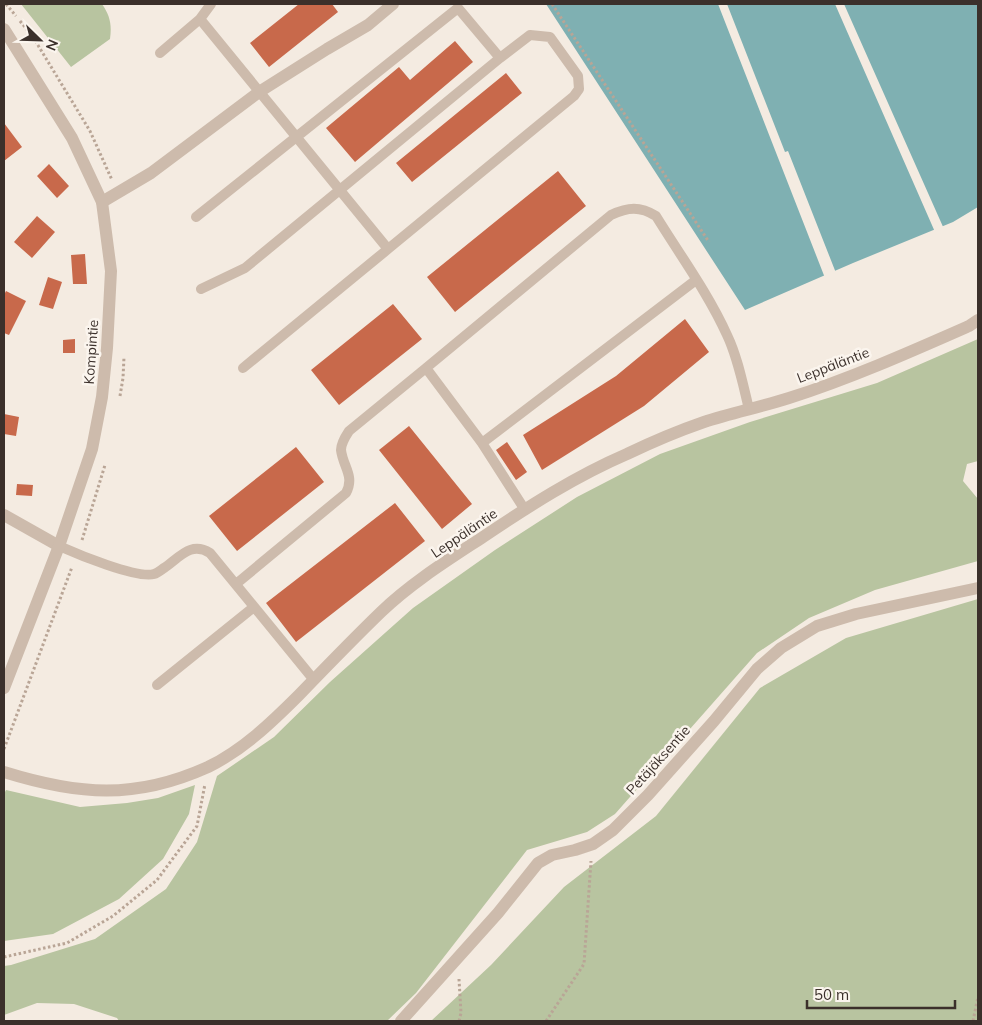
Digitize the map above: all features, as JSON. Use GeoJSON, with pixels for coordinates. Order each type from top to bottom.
{"type":"FeatureCollection","features":[{"type":"Feature","properties":{"kind":"street"},"geometry":{"type":"LineString","coordinates":[[102,202],[152,173],[259,92],[327,48],[368,25],[393,4]]}},
{"type":"Feature","properties":{"kind":"street","name":"Kompintie"},"geometry":{"type":"LineString","coordinates":[[4,688],[59,546],[92,449],[102,397],[111,271],[102,202],[72,138],[5,35]]}},
{"type":"Feature","properties":{"kind":"street","name":"Leppäläntie"},"geometry":{"type":"LineString","coordinates":[[4,772],[68,788],[113,791],[130,790],[165,782],[209,766],[240,748],[268,725],[383,610],[409,587],[548,494],[626,454],[704,422],[790,397],[904,354],[969,326],[978,320]]}},
{"type":"Feature","properties":{"kind":"street"},"geometry":{"type":"LineString","coordinates":[[4,515],[59,546]]}},
{"type":"Feature","properties":{"kind":"street","name":"Petäjäksentie"},"geometry":{"type":"LineString","coordinates":[[400,1021],[498,913],[538,863],[552,855],[592,844],[613,830],[714,721],[757,669],[781,648],[817,626],[856,614],[978,588]]}},
{"type":"Feature","properties":{"kind":"lane"},"geometry":{"type":"LineString","coordinates":[[160,53],[200,18],[210,4]]}},
{"type":"Feature","properties":{"kind":"lane"},"geometry":{"type":"LineString","coordinates":[[196,217],[456,6],[500,58]]}},
{"type":"Feature","properties":{"kind":"lane"},"geometry":{"type":"LineString","coordinates":[[200,18],[388,249]]}},
{"type":"Feature","properties":{"kind":"lane"},"geometry":{"type":"LineString","coordinates":[[201,289],[245,268],[530,34],[550,37],[578,76],[579,89],[574,96],[243,368]]}},
{"type":"Feature","properties":{"kind":"lane"},"geometry":{"type":"LineString","coordinates":[[236,584],[346,493],[350,486],[350,478],[341,449],[348,431],[611,215],[624,209],[636,208],[646,210],[656,216],[696,280],[728,336],[749,409]]}},
{"type":"Feature","properties":{"kind":"lane"},"geometry":{"type":"LineString","coordinates":[[482,443],[696,280]]}},
{"type":"Feature","properties":{"kind":"lane"},"geometry":{"type":"LineString","coordinates":[[426,368],[482,443],[525,510]]}},
{"type":"Feature","properties":{"kind":"lane"},"geometry":{"type":"LineString","coordinates":[[59,546],[77,554],[140,574],[155,574],[191,548],[202,548],[210,553],[314,680]]}},
{"type":"Feature","properties":{"kind":"lane"},"geometry":{"type":"LineString","coordinates":[[157,684],[254,606]]}},
{"type":"Feature","properties":{"kind":"path"},"geometry":{"type":"LineString","coordinates":[[6,4],[33,38],[90,130],[117,192]]}},
{"type":"Feature","properties":{"kind":"path"},"geometry":{"type":"LineString","coordinates":[[552,4],[709,242]]}},
{"type":"Feature","properties":{"kind":"path"},"geometry":{"type":"LineString","coordinates":[[118,405],[123,378],[124,353]]}},
{"type":"Feature","properties":{"kind":"path"},"geometry":{"type":"LineString","coordinates":[[4,749],[77,554],[107,460]]}},
{"type":"Feature","properties":{"kind":"path"},"geometry":{"type":"LineString","coordinates":[[4,957],[67,943],[113,916],[158,880],[197,826],[209,766]]}},
{"type":"Feature","properties":{"kind":"path"},"geometry":{"type":"LineString","coordinates":[[546,1021],[584,964],[592,844]]}},
{"type":"Feature","properties":{"kind":"path"},"geometry":{"type":"LineString","coordinates":[[458,958],[461,1013],[459,1021]]}},
{"type":"Feature","properties":{"kind":"path"},"geometry":{"type":"LineString","coordinates":[[973,1021],[978,997]]}},
{"type":"Feature","properties":{"kind":"green space"},"geometry":{"type":"Polygon","coordinates":[[[21,4],[102,4],[110,20],[110,39],[71,67],[21,4]]]}},
{"type":"Feature","properties":{"kind":"green space"},"geometry":{"type":"Polygon","coordinates":[[[978,339],[978,461],[967,464],[963,481],[978,499],[978,561],[875,590],[809,618],[757,653],[615,814],[587,832],[527,850],[416,993],[387,1021],[119,1021],[117,1018],[74,1004],[37,1003],[4,1015],[4,966],[95,939],[166,889],[197,842],[217,776],[274,737],[330,682],[413,608],[495,550],[577,497],[660,454],[750,422],[877,383],[978,339]]]}},
{"type":"Feature","properties":{"kind":"green space"},"geometry":{"type":"Polygon","coordinates":[[[978,599],[978,1021],[431,1021],[491,965],[564,887],[656,816],[760,688],[846,638],[978,599]]]}},
{"type":"Feature","properties":{"kind":"green space"},"geometry":{"type":"Polygon","coordinates":[[[195,785],[189,814],[163,859],[119,899],[53,934],[4,941],[4,794],[6,790],[80,807],[158,798],[195,785]]]}},
{"type":"Feature","properties":{"kind":"water"},"geometry":{"type":"Polygon","coordinates":[[[546,4],[978,4],[978,207],[953,222],[745,310],[546,4]]]}},
{"type":"Feature","properties":{"kind":"pier"},"geometry":{"type":"Polygon","coordinates":[[[718,4],[727,4],[785,152],[788,151],[836,273],[825,278],[718,4]]]}},
{"type":"Feature","properties":{"kind":"pier"},"geometry":{"type":"Polygon","coordinates":[[[835,4],[844,4],[944,229],[935,232],[835,4]]]}},
{"type":"Feature","properties":{"kind":"building"},"geometry":{"type":"Polygon","coordinates":[[[299,4],[332,4],[338,12],[269,67],[250,43],[299,4]]]}},
{"type":"Feature","properties":{"kind":"building"},"geometry":{"type":"Polygon","coordinates":[[[455,41],[473,62],[355,162],[326,128],[399,67],[410,80],[455,41]]]}},
{"type":"Feature","properties":{"kind":"building"},"geometry":{"type":"Polygon","coordinates":[[[506,73],[522,93],[412,182],[396,163],[506,73]]]}},
{"type":"Feature","properties":{"kind":"building"},"geometry":{"type":"Polygon","coordinates":[[[4,123],[22,147],[4,161],[4,123]]]}},
{"type":"Feature","properties":{"kind":"building"},"geometry":{"type":"Polygon","coordinates":[[[49,164],[69,186],[57,198],[37,176],[49,164]]]}},
{"type":"Feature","properties":{"kind":"building"},"geometry":{"type":"Polygon","coordinates":[[[558,171],[586,206],[455,312],[427,277],[558,171]]]}},
{"type":"Feature","properties":{"kind":"building"},"geometry":{"type":"Polygon","coordinates":[[[37,216],[55,232],[32,258],[14,242],[37,216]]]}},
{"type":"Feature","properties":{"kind":"building"},"geometry":{"type":"Polygon","coordinates":[[[85,254],[87,284],[73,284],[71,255],[85,254]]]}},
{"type":"Feature","properties":{"kind":"building"},"geometry":{"type":"Polygon","coordinates":[[[48,277],[62,282],[53,309],[39,305],[48,277]]]}},
{"type":"Feature","properties":{"kind":"building"},"geometry":{"type":"Polygon","coordinates":[[[6,291],[26,301],[9,335],[4,333],[4,295],[6,291]]]}},
{"type":"Feature","properties":{"kind":"building"},"geometry":{"type":"Polygon","coordinates":[[[393,304],[422,339],[339,405],[311,370],[393,304]]]}},
{"type":"Feature","properties":{"kind":"building"},"geometry":{"type":"Polygon","coordinates":[[[685,319],[709,352],[644,406],[542,470],[523,435],[616,376],[685,319]]]}},
{"type":"Feature","properties":{"kind":"building"},"geometry":{"type":"Polygon","coordinates":[[[75,339],[75,353],[63,353],[63,340],[75,339]]]}},
{"type":"Feature","properties":{"kind":"building"},"geometry":{"type":"Polygon","coordinates":[[[4,414],[19,417],[16,436],[4,434],[4,414]]]}},
{"type":"Feature","properties":{"kind":"building"},"geometry":{"type":"Polygon","coordinates":[[[409,426],[472,504],[442,529],[379,450],[409,426]]]}},
{"type":"Feature","properties":{"kind":"building"},"geometry":{"type":"Polygon","coordinates":[[[507,442],[527,472],[516,480],[496,450],[507,442]]]}},
{"type":"Feature","properties":{"kind":"building"},"geometry":{"type":"Polygon","coordinates":[[[296,447],[324,482],[237,551],[209,516],[296,447]]]}},
{"type":"Feature","properties":{"kind":"building"},"geometry":{"type":"Polygon","coordinates":[[[17,484],[33,485],[32,496],[16,495],[17,484]]]}},
{"type":"Feature","properties":{"kind":"building"},"geometry":{"type":"Polygon","coordinates":[[[395,503],[425,541],[296,642],[266,603],[395,503]]]}}]}
